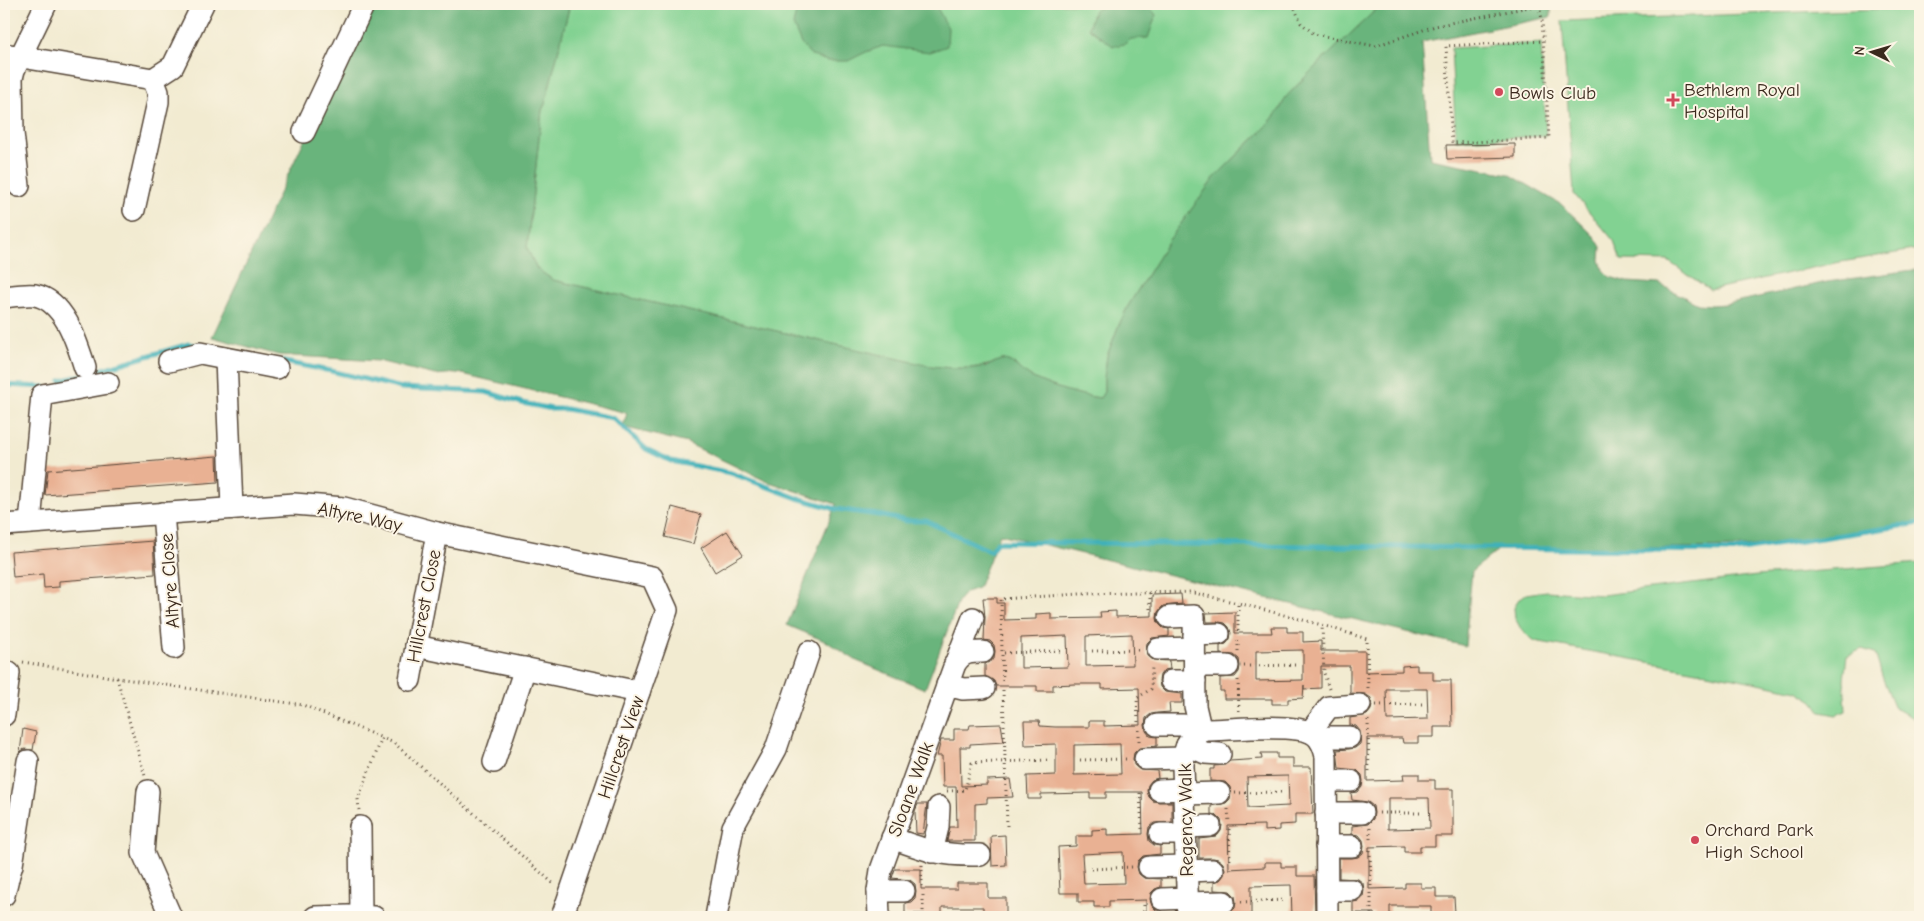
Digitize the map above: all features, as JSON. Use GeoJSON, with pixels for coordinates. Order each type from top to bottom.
{"type":"FeatureCollection","features":[{"type":"Feature","properties":{"kind":"street"},"geometry":{"type":"LineString","coordinates":[[19,186],[13,133],[12,88],[14,70],[12,56],[46,4]]}},
{"type":"Feature","properties":{"kind":"street"},"geometry":{"type":"LineString","coordinates":[[12,56],[153,79],[173,66],[203,4]]}},
{"type":"Feature","properties":{"kind":"street"},"geometry":{"type":"LineString","coordinates":[[304,132],[364,4]]}},
{"type":"Feature","properties":{"kind":"street"},"geometry":{"type":"LineString","coordinates":[[134,210],[158,102],[158,92],[153,79]]}},
{"type":"Feature","properties":{"kind":"street"},"geometry":{"type":"LineString","coordinates":[[4,296],[34,295],[44,298],[60,310],[80,352],[85,368]]}},
{"type":"Feature","properties":{"kind":"street"},"geometry":{"type":"LineString","coordinates":[[169,361],[200,353],[277,368]]}},
{"type":"Feature","properties":{"kind":"street"},"geometry":{"type":"LineString","coordinates":[[226,359],[232,508]]}},
{"type":"Feature","properties":{"kind":"street"},"geometry":{"type":"LineString","coordinates":[[30,523],[42,395],[108,383]]}},
{"type":"Feature","properties":{"kind":"street","name":"Altyre Way"},"geometry":{"type":"LineString","coordinates":[[4,525],[294,504],[344,508],[437,533],[652,578]]}},
{"type":"Feature","properties":{"kind":"street","name":"Altyre Close"},"geometry":{"type":"LineString","coordinates":[[163,513],[174,648]]}},
{"type":"Feature","properties":{"kind":"street","name":"Hillcrest Close"},"geometry":{"type":"LineString","coordinates":[[410,680],[437,533]]}},
{"type":"Feature","properties":{"kind":"street","name":"Hillcrest View"},"geometry":{"type":"LineString","coordinates":[[562,917],[667,610],[652,578]]}},
{"type":"Feature","properties":{"kind":"street"},"geometry":{"type":"LineString","coordinates":[[1169,617],[1194,649]]}},
{"type":"Feature","properties":{"kind":"street","name":"Sloane Walk"},"geometry":{"type":"LineString","coordinates":[[879,917],[878,891],[881,870],[947,685],[974,618]]}},
{"type":"Feature","properties":{"kind":"street"},"geometry":{"type":"LineString","coordinates":[[1171,681],[1194,649],[1219,634]]}},
{"type":"Feature","properties":{"kind":"street"},"geometry":{"type":"LineString","coordinates":[[416,646],[639,692]]}},
{"type":"Feature","properties":{"kind":"street"},"geometry":{"type":"LineString","coordinates":[[1158,649],[1194,649],[1234,666]]}},
{"type":"Feature","properties":{"kind":"street","name":"Regency Walk"},"geometry":{"type":"LineString","coordinates":[[1187,906],[1184,791],[1192,742],[1195,706],[1194,649]]}},
{"type":"Feature","properties":{"kind":"street"},"geometry":{"type":"LineString","coordinates":[[716,917],[733,827],[776,749],[809,652]]}},
{"type":"Feature","properties":{"kind":"street"},"geometry":{"type":"LineString","coordinates":[[955,664],[960,656],[966,654],[993,653]]}},
{"type":"Feature","properties":{"kind":"street"},"geometry":{"type":"LineString","coordinates":[[4,715],[9,674],[7,663]]}},
{"type":"Feature","properties":{"kind":"street"},"geometry":{"type":"LineString","coordinates":[[494,762],[525,668]]}},
{"type":"Feature","properties":{"kind":"street"},"geometry":{"type":"LineString","coordinates":[[947,685],[963,689],[984,688]]}},
{"type":"Feature","properties":{"kind":"street"},"geometry":{"type":"LineString","coordinates":[[1315,736],[1329,707],[1365,705]]}},
{"type":"Feature","properties":{"kind":"street"},"geometry":{"type":"LineString","coordinates":[[1158,725],[1183,725],[1192,742],[1205,753],[1220,754]]}},
{"type":"Feature","properties":{"kind":"street"},"geometry":{"type":"LineString","coordinates":[[1145,759],[1192,742],[1239,729],[1291,728],[1315,736],[1349,737]]}},
{"type":"Feature","properties":{"kind":"street"},"geometry":{"type":"LineString","coordinates":[[1315,736],[1326,756],[1327,917]]}},
{"type":"Feature","properties":{"kind":"street"},"geometry":{"type":"LineString","coordinates":[[5,883],[12,865],[28,761]]}},
{"type":"Feature","properties":{"kind":"street"},"geometry":{"type":"LineString","coordinates":[[1326,782],[1351,782]]}},
{"type":"Feature","properties":{"kind":"street"},"geometry":{"type":"LineString","coordinates":[[1159,790],[1184,791],[1226,798]]}},
{"type":"Feature","properties":{"kind":"street"},"geometry":{"type":"LineString","coordinates":[[148,791],[143,853],[171,917]]}},
{"type":"Feature","properties":{"kind":"street"},"geometry":{"type":"LineString","coordinates":[[928,851],[938,827],[938,799]]}},
{"type":"Feature","properties":{"kind":"street"},"geometry":{"type":"LineString","coordinates":[[1326,813],[1367,814]]}},
{"type":"Feature","properties":{"kind":"street"},"geometry":{"type":"LineString","coordinates":[[1160,834],[1210,826]]}},
{"type":"Feature","properties":{"kind":"street"},"geometry":{"type":"LineString","coordinates":[[315,917],[368,917],[360,827]]}},
{"type":"Feature","properties":{"kind":"street"},"geometry":{"type":"LineString","coordinates":[[892,838],[928,851],[951,855],[980,855]]}},
{"type":"Feature","properties":{"kind":"street"},"geometry":{"type":"LineString","coordinates":[[1326,846],[1352,846]]}},
{"type":"Feature","properties":{"kind":"street"},"geometry":{"type":"LineString","coordinates":[[1149,867],[1186,869],[1222,866]]}},
{"type":"Feature","properties":{"kind":"street"},"geometry":{"type":"LineString","coordinates":[[1327,890],[1352,890]]}},
{"type":"Feature","properties":{"kind":"street"},"geometry":{"type":"LineString","coordinates":[[878,891],[904,891]]}},
{"type":"Feature","properties":{"kind":"street"},"geometry":{"type":"LineString","coordinates":[[1162,899],[1187,906],[1229,902]]}},
{"type":"Feature","properties":{"kind":"path"},"geometry":{"type":"LineString","coordinates":[[1293,4],[1301,23],[1314,34],[1374,46],[1434,26],[1539,5],[1542,19],[1549,138],[1452,143],[1446,46],[1543,41]]}},
{"type":"Feature","properties":{"kind":"path"},"geometry":{"type":"LineString","coordinates":[[1194,592],[1194,649]]}},
{"type":"Feature","properties":{"kind":"path"},"geometry":{"type":"LineString","coordinates":[[1006,826],[1005,762],[993,653],[1001,598],[1080,594],[1194,592],[1322,625]]}},
{"type":"Feature","properties":{"kind":"path"},"geometry":{"type":"LineString","coordinates":[[1238,603],[1234,666],[1239,729]]}},
{"type":"Feature","properties":{"kind":"path"},"geometry":{"type":"LineString","coordinates":[[1092,651],[1158,649]]}},
{"type":"Feature","properties":{"kind":"path"},"geometry":{"type":"LineString","coordinates":[[993,653],[1060,651]]}},
{"type":"Feature","properties":{"kind":"path"},"geometry":{"type":"LineString","coordinates":[[7,663],[303,705],[394,743],[569,897]]}},
{"type":"Feature","properties":{"kind":"path"},"geometry":{"type":"LineString","coordinates":[[1256,666],[1298,665]]}},
{"type":"Feature","properties":{"kind":"path"},"geometry":{"type":"LineString","coordinates":[[117,678],[143,766],[148,791]]}},
{"type":"Feature","properties":{"kind":"path"},"geometry":{"type":"LineString","coordinates":[[1365,705],[1423,704]]}},
{"type":"Feature","properties":{"kind":"path"},"geometry":{"type":"LineString","coordinates":[[360,827],[358,799],[382,738]]}},
{"type":"Feature","properties":{"kind":"path"},"geometry":{"type":"LineString","coordinates":[[1080,760],[1120,759]]}},
{"type":"Feature","properties":{"kind":"path"},"geometry":{"type":"LineString","coordinates":[[938,799],[965,790],[972,763],[1050,760]]}},
{"type":"Feature","properties":{"kind":"path"},"geometry":{"type":"LineString","coordinates":[[1222,866],[1226,798],[1282,792]]}},
{"type":"Feature","properties":{"kind":"path"},"geometry":{"type":"LineString","coordinates":[[1367,814],[1423,813]]}},
{"type":"Feature","properties":{"kind":"path"},"geometry":{"type":"LineString","coordinates":[[923,917],[922,860],[928,851]]}},
{"type":"Feature","properties":{"kind":"path"},"geometry":{"type":"LineString","coordinates":[[1092,869],[1124,868]]}},
{"type":"Feature","properties":{"kind":"path"},"geometry":{"type":"LineString","coordinates":[[1229,902],[1285,900]]}},
{"type":"Feature","properties":{"kind":"green space"},"geometry":{"type":"Polygon","coordinates":[[[368,4],[570,4],[542,110],[527,248],[537,269],[553,280],[930,366],[973,368],[1005,360],[1031,377],[1047,384],[1073,393],[1100,398],[1104,392],[1107,356],[1118,327],[1128,306],[1169,240],[1215,177],[1265,128],[1280,109],[1286,97],[1382,4],[1588,4],[1551,8],[1551,17],[1422,42],[1430,159],[1509,174],[1562,205],[1595,237],[1601,247],[1600,260],[1603,270],[1610,277],[1627,282],[1659,284],[1698,304],[1726,304],[1827,282],[1920,269],[1920,524],[1744,547],[1498,550],[1472,571],[1465,646],[1000,534],[978,588],[966,592],[959,600],[925,689],[857,661],[827,642],[787,625],[836,504],[766,481],[687,443],[623,427],[627,413],[458,373],[435,375],[378,361],[278,355],[212,337],[368,4]]]}},
{"type":"Feature","properties":{"kind":"green space"},"geometry":{"type":"Polygon","coordinates":[[[570,4],[1382,4],[1286,97],[1280,109],[1265,128],[1215,177],[1169,240],[1128,306],[1118,327],[1107,356],[1104,392],[1100,398],[1073,393],[1047,384],[1031,377],[1005,360],[973,368],[930,366],[553,280],[537,269],[527,248],[542,110],[570,4]]]}},
{"type":"Feature","properties":{"kind":"green space"},"geometry":{"type":"Polygon","coordinates":[[[798,4],[935,4],[948,28],[947,46],[930,52],[883,46],[848,61],[827,61],[812,56],[801,44],[793,25],[798,4]]]}},
{"type":"Feature","properties":{"kind":"green space"},"geometry":{"type":"Polygon","coordinates":[[[1106,4],[1147,4],[1156,15],[1148,38],[1131,39],[1125,44],[1113,46],[1088,28],[1094,11],[1106,4]]]}},
{"type":"Feature","properties":{"kind":"green space","name":"Bethlem Royal Hospital"},"geometry":{"type":"Polygon","coordinates":[[[1907,8],[1920,10],[1920,249],[1835,263],[1710,290],[1668,261],[1621,260],[1614,241],[1574,194],[1562,21],[1907,8]]]}},
{"type":"Feature","properties":{"kind":"green space","name":"Bowls Club"},"geometry":{"type":"Polygon","coordinates":[[[1541,43],[1546,136],[1456,140],[1451,48],[1541,43]]]}},
{"type":"Feature","properties":{"kind":"green space"},"geometry":{"type":"Polygon","coordinates":[[[1920,563],[1920,722],[1895,708],[1875,653],[1862,649],[1847,656],[1844,679],[1846,711],[1836,715],[1821,712],[1813,701],[1797,691],[1535,641],[1522,631],[1515,618],[1514,608],[1518,600],[1526,594],[1546,591],[1602,595],[1757,576],[1920,563]]]}},
{"type":"Feature","properties":{"kind":"building"},"geometry":{"type":"Polygon","coordinates":[[[1515,144],[1515,157],[1447,159],[1446,145],[1515,144]]]}},
{"type":"Feature","properties":{"kind":"building"},"geometry":{"type":"Polygon","coordinates":[[[217,456],[218,482],[45,495],[48,470],[217,456]]]}},
{"type":"Feature","properties":{"kind":"building"},"geometry":{"type":"Polygon","coordinates":[[[672,507],[701,515],[693,544],[665,537],[672,507]]]}},
{"type":"Feature","properties":{"kind":"building"},"geometry":{"type":"Polygon","coordinates":[[[727,531],[743,555],[715,572],[701,548],[727,531]]]}},
{"type":"Feature","properties":{"kind":"building"},"geometry":{"type":"Polygon","coordinates":[[[153,541],[155,574],[59,581],[59,587],[44,588],[43,574],[13,577],[11,552],[153,541]]]}},
{"type":"Feature","properties":{"kind":"building"},"geometry":{"type":"Polygon","coordinates":[[[1181,594],[1182,604],[1163,606],[1158,612],[1158,623],[1163,628],[1169,629],[1169,636],[1152,638],[1147,643],[1146,649],[1147,655],[1153,660],[1169,661],[1170,669],[1164,670],[1160,675],[1160,687],[1165,692],[1182,694],[1182,703],[1169,703],[1170,712],[1151,714],[1146,718],[1146,731],[1150,736],[1157,737],[1157,746],[1139,748],[1134,753],[1133,759],[1134,765],[1140,770],[1157,771],[1158,778],[1152,780],[1148,785],[1149,797],[1153,801],[1172,802],[1172,822],[1154,823],[1149,827],[1149,841],[1154,845],[1160,846],[1160,854],[1143,856],[1138,861],[1137,867],[1139,874],[1144,878],[1161,879],[1161,887],[1151,893],[1150,899],[1152,906],[1156,910],[1162,911],[1162,917],[1146,917],[1146,900],[1109,901],[1109,907],[1094,907],[1094,902],[1078,902],[1078,893],[1060,893],[1058,847],[1076,846],[1076,836],[1092,836],[1092,830],[1107,829],[1107,835],[1143,834],[1142,792],[1106,792],[1106,798],[1090,798],[1090,793],[1041,794],[1041,799],[1028,799],[1027,776],[1056,775],[1056,744],[1025,745],[1024,721],[1039,721],[1040,726],[1055,727],[1089,727],[1089,721],[1104,721],[1104,726],[1140,725],[1139,688],[1102,689],[1102,684],[1075,684],[1053,685],[1053,691],[1037,691],[1037,686],[996,686],[994,681],[985,676],[985,664],[994,659],[995,651],[994,645],[990,641],[984,640],[985,617],[983,598],[997,598],[997,603],[1004,603],[1004,620],[1036,619],[1036,614],[1051,613],[1051,619],[1101,618],[1100,612],[1116,611],[1116,617],[1152,616],[1152,595],[1181,594]],[[1132,634],[1086,636],[1086,666],[1133,665],[1132,634]],[[1067,636],[1021,638],[1021,668],[1068,667],[1067,636]],[[1120,744],[1074,745],[1074,775],[1121,774],[1120,744]],[[1123,852],[1082,854],[1084,884],[1124,883],[1123,852]]]}},
{"type":"Feature","properties":{"kind":"building"},"geometry":{"type":"Polygon","coordinates":[[[1235,612],[1235,633],[1272,633],[1271,627],[1287,627],[1287,632],[1303,632],[1303,642],[1321,641],[1321,651],[1365,651],[1365,672],[1402,671],[1402,666],[1417,665],[1417,671],[1433,671],[1433,680],[1451,680],[1452,727],[1434,727],[1434,737],[1418,737],[1418,743],[1403,743],[1402,738],[1367,738],[1367,781],[1404,780],[1403,774],[1419,774],[1419,780],[1435,780],[1435,789],[1453,789],[1453,836],[1435,836],[1435,846],[1420,846],[1420,852],[1404,852],[1404,846],[1369,847],[1369,889],[1405,888],[1405,883],[1421,883],[1421,888],[1436,888],[1436,897],[1454,897],[1455,913],[1449,913],[1449,917],[1431,917],[1431,906],[1390,906],[1390,917],[1374,917],[1374,913],[1353,913],[1353,902],[1359,901],[1363,897],[1363,883],[1358,879],[1339,878],[1339,858],[1358,857],[1363,853],[1363,840],[1359,835],[1352,834],[1352,826],[1368,824],[1373,819],[1374,813],[1373,806],[1368,802],[1352,800],[1351,793],[1358,792],[1362,787],[1362,775],[1357,770],[1339,768],[1337,750],[1355,748],[1360,744],[1360,731],[1356,726],[1350,725],[1350,718],[1367,715],[1371,710],[1371,698],[1365,694],[1350,693],[1350,666],[1321,666],[1321,688],[1304,689],[1304,685],[1303,698],[1288,699],[1288,704],[1272,704],[1272,699],[1224,699],[1224,691],[1220,691],[1220,678],[1235,677],[1239,672],[1239,659],[1234,655],[1220,654],[1220,646],[1226,644],[1230,639],[1229,627],[1225,623],[1207,622],[1206,613],[1235,612]],[[1303,650],[1256,651],[1256,681],[1303,680],[1303,650]],[[1386,689],[1387,720],[1428,719],[1427,689],[1386,689]],[[1388,798],[1388,829],[1430,828],[1429,798],[1388,798]]]}},
{"type":"Feature","properties":{"kind":"building"},"geometry":{"type":"Polygon","coordinates":[[[1001,724],[1004,742],[970,744],[970,747],[960,747],[961,786],[987,785],[987,780],[1010,779],[1013,797],[987,798],[987,803],[975,804],[975,841],[947,841],[950,827],[957,827],[956,787],[943,787],[942,756],[937,756],[941,740],[954,740],[954,729],[969,729],[970,725],[1001,724]]]}},
{"type":"Feature","properties":{"kind":"building"},"geometry":{"type":"Polygon","coordinates":[[[23,729],[36,732],[33,750],[24,749],[20,752],[23,729]]]}},
{"type":"Feature","properties":{"kind":"building"},"geometry":{"type":"Polygon","coordinates":[[[1261,753],[1277,753],[1277,758],[1293,758],[1293,767],[1311,767],[1313,814],[1295,814],[1295,824],[1279,825],[1279,830],[1264,831],[1264,825],[1228,826],[1229,869],[1265,867],[1265,862],[1281,862],[1281,867],[1297,867],[1297,876],[1314,876],[1315,917],[1292,917],[1291,885],[1251,886],[1251,917],[1215,917],[1215,915],[1231,912],[1235,908],[1236,902],[1235,896],[1230,891],[1214,890],[1214,882],[1220,880],[1224,875],[1223,863],[1218,859],[1199,858],[1199,839],[1216,837],[1221,831],[1221,820],[1216,815],[1211,814],[1211,806],[1226,803],[1230,799],[1231,793],[1230,787],[1225,782],[1210,781],[1210,769],[1214,769],[1214,766],[1225,765],[1230,761],[1262,759],[1261,753]],[[1288,776],[1247,777],[1248,808],[1289,806],[1288,776]]]}},
{"type":"Feature","properties":{"kind":"building"},"geometry":{"type":"Polygon","coordinates":[[[918,804],[927,804],[923,834],[916,833],[915,811],[918,804]]]}},
{"type":"Feature","properties":{"kind":"building"},"geometry":{"type":"Polygon","coordinates":[[[1005,835],[1006,865],[992,866],[991,836],[1005,835]]]}},
{"type":"Feature","properties":{"kind":"building"},"geometry":{"type":"Polygon","coordinates":[[[895,869],[921,869],[921,889],[957,889],[957,883],[988,883],[988,898],[1006,898],[1006,913],[1000,914],[1001,917],[983,917],[983,907],[942,907],[942,917],[926,917],[925,914],[905,914],[905,903],[911,902],[915,898],[915,884],[910,880],[892,878],[895,869]]]}},
{"type":"Feature","properties":{"kind":"waterway"},"geometry":{"type":"LineString","coordinates":[[61,381],[189,344],[197,346]]}},
{"type":"Feature","properties":{"kind":"waterway"},"geometry":{"type":"LineString","coordinates":[[279,361],[402,388],[486,392],[522,403],[613,418],[646,449],[671,461],[731,473],[797,498],[836,509],[907,521],[926,521],[990,551],[997,542],[1735,551],[1920,523]]}},
{"type":"Feature","properties":{"kind":"waterway"},"geometry":{"type":"LineString","coordinates":[[4,385],[44,387]]}},
{"type":"Feature","properties":{"kind":"place","name":"Bowls Club"},"geometry":{"type":"Point","coordinates":[1499,92]}},
{"type":"Feature","properties":{"kind":"place","name":"Bethlem Royal Hospital"},"geometry":{"type":"Point","coordinates":[1673,100]}},
{"type":"Feature","properties":{"kind":"place","name":"Orchard Park High School"},"geometry":{"type":"Point","coordinates":[1695,840]}}]}
